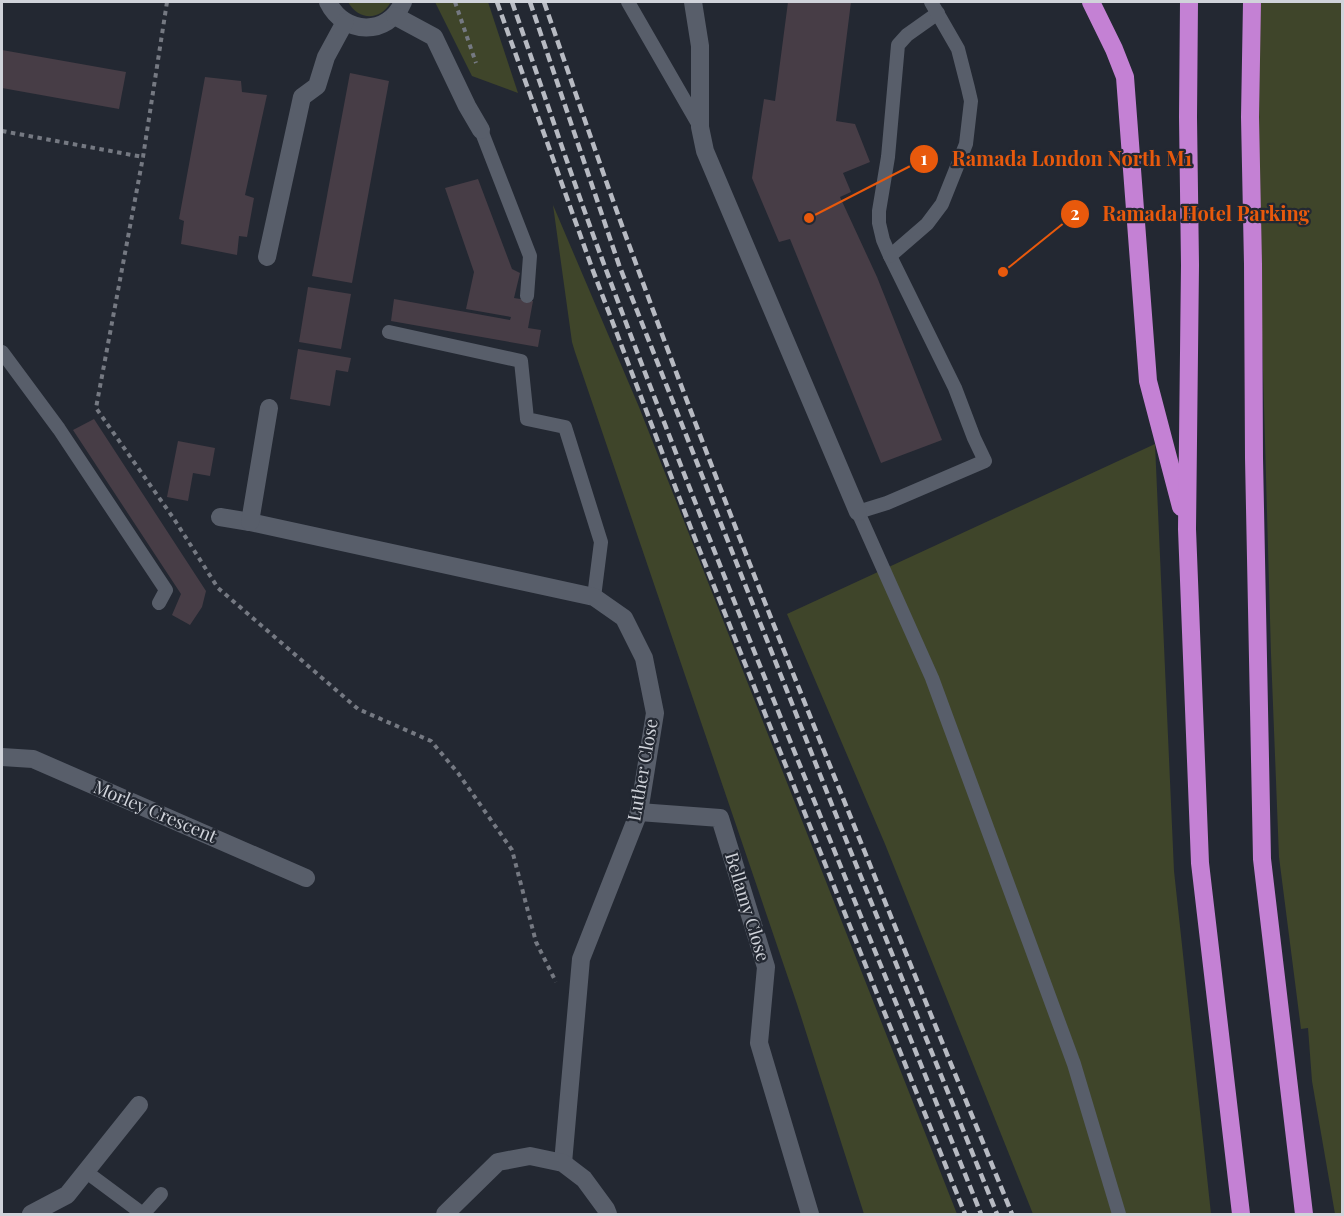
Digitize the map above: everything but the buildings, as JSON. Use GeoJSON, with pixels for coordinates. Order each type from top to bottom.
{"type":"FeatureCollection","features":[{"type":"Feature","properties":{"kind":"highway"},"geometry":{"type":"LineString","coordinates":[[1090,2],[1114,49],[1125,77],[1148,381],[1187,529]]}},
{"type":"Feature","properties":{"kind":"highway"},"geometry":{"type":"LineString","coordinates":[[1189,2],[1190,265],[1187,529],[1200,863],[1241,1215]]}},
{"type":"Feature","properties":{"kind":"highway"},"geometry":{"type":"LineString","coordinates":[[1252,2],[1250,117],[1262,859],[1304,1215]]}},
{"type":"Feature","properties":{"kind":"street"},"geometry":{"type":"LineString","coordinates":[[328,2],[335,14],[345,22],[357,27],[384,24],[399,9],[434,37],[481,130]]}},
{"type":"Feature","properties":{"kind":"street"},"geometry":{"type":"LineString","coordinates":[[693,2],[700,46],[700,127],[705,151],[858,512]]}},
{"type":"Feature","properties":{"kind":"street"},"geometry":{"type":"LineString","coordinates":[[267,257],[302,97],[317,87],[326,57],[345,22]]}},
{"type":"Feature","properties":{"kind":"street"},"geometry":{"type":"LineString","coordinates":[[249,522],[269,408]]}},
{"type":"Feature","properties":{"kind":"street","name":"Luther Close"},"geometry":{"type":"LineString","coordinates":[[220,517],[594,597],[624,618],[644,658],[654,712],[639,812],[581,959],[563,1163]]}},
{"type":"Feature","properties":{"kind":"street","name":"Morley Crescent"},"geometry":{"type":"LineString","coordinates":[[2,757],[33,759],[306,878]]}},
{"type":"Feature","properties":{"kind":"street","name":"Bellamy Close"},"geometry":{"type":"LineString","coordinates":[[639,812],[720,818],[766,967],[759,1043],[810,1215]]}},
{"type":"Feature","properties":{"kind":"street"},"geometry":{"type":"LineString","coordinates":[[31,1215],[67,1195],[139,1106]]}},
{"type":"Feature","properties":{"kind":"street"},"geometry":{"type":"LineString","coordinates":[[445,1215],[498,1162],[530,1156],[563,1163],[584,1179],[608,1215]]}},
{"type":"Feature","properties":{"kind":"lane"},"geometry":{"type":"LineString","coordinates":[[628,2],[700,127]]}},
{"type":"Feature","properties":{"kind":"lane"},"geometry":{"type":"LineString","coordinates":[[890,256],[927,224],[942,204],[966,144],[971,101],[958,49],[935,7],[898,45],[888,157],[879,223],[890,256],[955,388],[985,461],[887,503],[858,512],[932,678],[1074,1064],[1119,1215]]}},
{"type":"Feature","properties":{"kind":"lane"},"geometry":{"type":"LineString","coordinates":[[481,130],[530,256],[527,296]]}},
{"type":"Feature","properties":{"kind":"lane"},"geometry":{"type":"LineString","coordinates":[[389,332],[521,361],[527,420],[565,427],[601,542],[594,597]]}},
{"type":"Feature","properties":{"kind":"lane"},"geometry":{"type":"LineString","coordinates":[[2,351],[59,429],[166,590],[159,603]]}},
{"type":"Feature","properties":{"kind":"lane"},"geometry":{"type":"LineString","coordinates":[[86,1171],[144,1215],[161,1194]]}},
{"type":"Feature","properties":{"kind":"path"},"geometry":{"type":"LineString","coordinates":[[455,2],[477,63]]}},
{"type":"Feature","properties":{"kind":"path"},"geometry":{"type":"LineString","coordinates":[[2,131],[143,157]]}},
{"type":"Feature","properties":{"kind":"green space"},"geometry":{"type":"Polygon","coordinates":[[[348,2],[391,2],[381,13],[370,16],[358,13],[348,2]]]}},
{"type":"Feature","properties":{"kind":"green space"},"geometry":{"type":"Polygon","coordinates":[[[435,2],[488,2],[518,93],[472,76],[435,2]]]}},
{"type":"Feature","properties":{"kind":"green space"},"geometry":{"type":"Polygon","coordinates":[[[1255,2],[1342,2],[1342,1214],[1335,1214],[1312,1081],[1308,1028],[1301,1029],[1279,857],[1257,158],[1255,2]]]}},
{"type":"Feature","properties":{"kind":"green space"},"geometry":{"type":"Polygon","coordinates":[[[553,205],[639,407],[957,1214],[864,1214],[797,1004],[575,352],[553,205]]]}},
{"type":"Feature","properties":{"kind":"green space"},"geometry":{"type":"Polygon","coordinates":[[[1155,444],[1174,871],[1211,1214],[1033,1214],[885,844],[787,614],[1155,444]]]}},
{"type":"Feature","properties":{"kind":"railway"},"geometry":{"type":"LineString","coordinates":[[497,2],[592,268],[692,531],[965,1214]]}},
{"type":"Feature","properties":{"kind":"railway"},"geometry":{"type":"LineString","coordinates":[[512,2],[593,234],[650,386],[981,1214]]}},
{"type":"Feature","properties":{"kind":"railway"},"geometry":{"type":"LineString","coordinates":[[530,2],[619,265],[832,805],[997,1214]]}},
{"type":"Feature","properties":{"kind":"railway"},"geometry":{"type":"LineString","coordinates":[[544,2],[623,229],[725,501],[1012,1214]]}},
{"type":"Feature","properties":{"kind":"place","name":"Ramada London North M1"},"geometry":{"type":"Point","coordinates":[809,218]}},
{"type":"Feature","properties":{"kind":"place","name":"Ramada Hotel Parking"},"geometry":{"type":"Point","coordinates":[1003,272]}}]}
